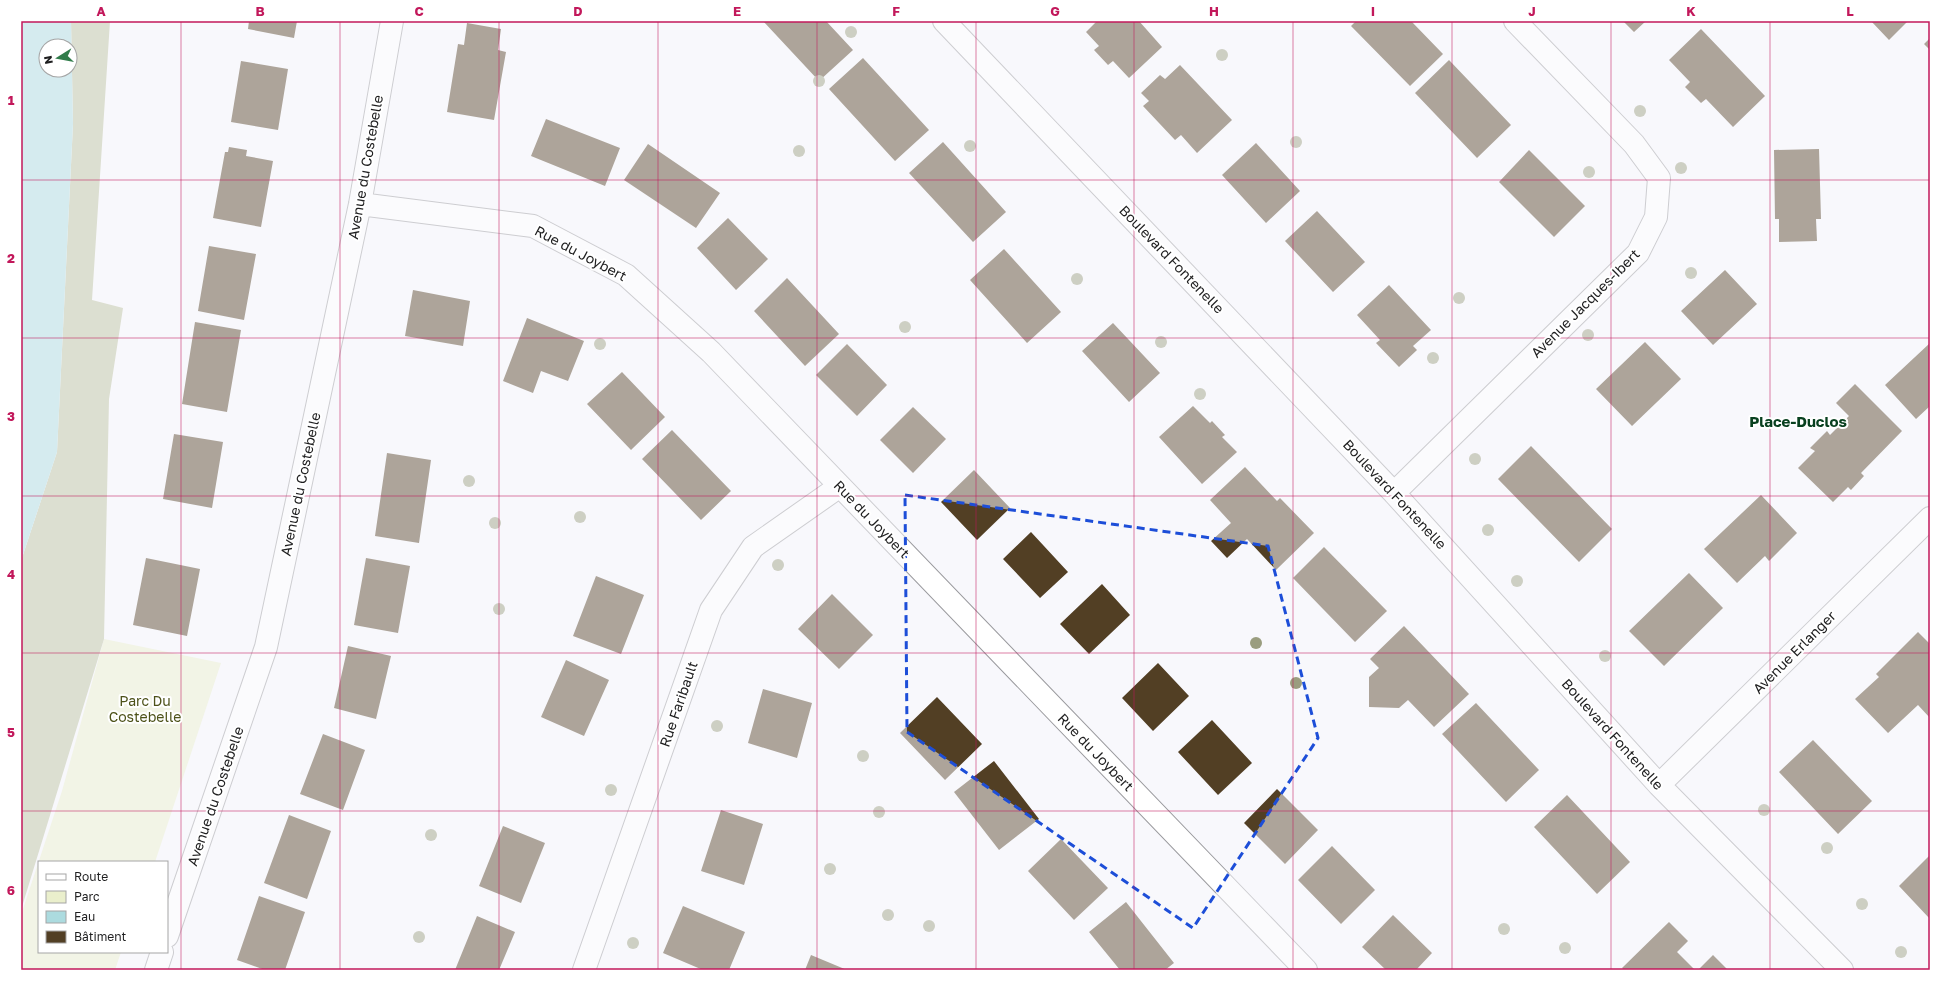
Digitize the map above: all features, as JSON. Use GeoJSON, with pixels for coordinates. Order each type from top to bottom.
{"type":"FeatureCollection","features":[{"type":"Feature","properties":{"kind":"street","name":"Avenue du Costebelle"},"geometry":{"type":"LineString","coordinates":[[168,933],[266,647],[360,204],[392,21]]}},
{"type":"Feature","properties":{"kind":"street","name":"Boulevard Fontenelle"},"geometry":{"type":"LineString","coordinates":[[944,21],[1394,492],[1659,785],[1842,970]]}},
{"type":"Feature","properties":{"kind":"street","name":"Avenue Jacques-Ibert"},"geometry":{"type":"LineString","coordinates":[[1394,492],[1638,253],[1656,217],[1659,178],[1634,144],[1515,21]]}},
{"type":"Feature","properties":{"kind":"street","name":"Rue du Joybert"},"geometry":{"type":"LineString","coordinates":[[360,204],[533,226],[626,274],[711,352],[1306,970]]}},
{"type":"Feature","properties":{"kind":"street","name":"Rue Faribault"},"geometry":{"type":"LineString","coordinates":[[584,970],[711,610],[753,547],[840,486]]}},
{"type":"Feature","properties":{"kind":"street","name":"Avenue Erlanger"},"geometry":{"type":"LineString","coordinates":[[1659,785],[1930,518]]}},
{"type":"Feature","properties":{"kind":"street"},"geometry":{"type":"LineString","coordinates":[[156,970],[162,953]]}},
{"type":"Feature","properties":{"kind":"highlighted area"},"geometry":{"type":"Polygon","coordinates":[[[905,495],[1268,546],[1318,738],[1193,928],[907,732],[905,495]]]}},
{"type":"Feature","properties":{"kind":"green space"},"geometry":{"type":"Polygon","coordinates":[[[71,21],[110,21],[92,300],[123,308],[109,399],[104,639],[21,910],[21,561],[57,452],[73,124],[72,78],[78,78],[78,38],[71,38],[71,21]]]}},
{"type":"Feature","properties":{"kind":"green space","name":"Parc Du Costebelle"},"geometry":{"type":"Polygon","coordinates":[[[104,639],[221,663],[155,861],[39,861],[62,791],[104,639]]]}},
{"type":"Feature","properties":{"kind":"green space","name":"Parc Du Costebelle"},"geometry":{"type":"Polygon","coordinates":[[[38,864],[38,953],[121,953],[115,970],[21,970],[21,915],[38,864]]]}},
{"type":"Feature","properties":{"kind":"water"},"geometry":{"type":"Polygon","coordinates":[[[21,21],[71,21],[71,38],[38,38],[38,78],[72,78],[73,124],[57,452],[21,561],[21,21]]]}},
{"type":"Feature","properties":{"kind":"building"},"geometry":{"type":"Polygon","coordinates":[[[249,21],[297,21],[294,38],[248,29],[249,21]]]}},
{"type":"Feature","properties":{"kind":"building"},"geometry":{"type":"Polygon","coordinates":[[[763,21],[826,21],[853,50],[819,81],[763,21]]]}},
{"type":"Feature","properties":{"kind":"building"},"geometry":{"type":"Polygon","coordinates":[[[1097,21],[1139,21],[1162,47],[1129,78],[1113,61],[1108,65],[1094,50],[1099,46],[1086,32],[1097,21]]]}},
{"type":"Feature","properties":{"kind":"building"},"geometry":{"type":"Polygon","coordinates":[[[1356,21],[1411,21],[1443,54],[1410,86],[1351,26],[1356,21]]]}},
{"type":"Feature","properties":{"kind":"building"},"geometry":{"type":"Polygon","coordinates":[[[1623,21],[1646,21],[1634,32],[1623,21]]]}},
{"type":"Feature","properties":{"kind":"building"},"geometry":{"type":"Polygon","coordinates":[[[1871,21],[1908,21],[1889,40],[1871,21]]]}},
{"type":"Feature","properties":{"kind":"building"},"geometry":{"type":"Polygon","coordinates":[[[467,23],[501,29],[498,50],[506,52],[494,120],[447,112],[458,44],[464,45],[467,23]]]}},
{"type":"Feature","properties":{"kind":"building"},"geometry":{"type":"Polygon","coordinates":[[[1701,29],[1765,96],[1733,127],[1706,99],[1701,103],[1685,87],[1690,82],[1669,60],[1701,29]]]}},
{"type":"Feature","properties":{"kind":"building"},"geometry":{"type":"Polygon","coordinates":[[[1930,38],[1930,50],[1924,44],[1930,38]]]}},
{"type":"Feature","properties":{"kind":"building"},"geometry":{"type":"Polygon","coordinates":[[[863,58],[929,130],[895,161],[829,89],[863,58]]]}},
{"type":"Feature","properties":{"kind":"building"},"geometry":{"type":"Polygon","coordinates":[[[1449,60],[1511,125],[1477,158],[1415,93],[1449,60]]]}},
{"type":"Feature","properties":{"kind":"building"},"geometry":{"type":"Polygon","coordinates":[[[241,61],[288,69],[278,130],[231,122],[241,61]]]}},
{"type":"Feature","properties":{"kind":"building"},"geometry":{"type":"Polygon","coordinates":[[[1180,65],[1232,120],[1197,153],[1181,135],[1175,140],[1143,106],[1149,101],[1141,93],[1160,75],[1165,79],[1180,65]]]}},
{"type":"Feature","properties":{"kind":"building"},"geometry":{"type":"Polygon","coordinates":[[[546,119],[620,148],[605,186],[531,156],[546,119]]]}},
{"type":"Feature","properties":{"kind":"building"},"geometry":{"type":"Polygon","coordinates":[[[943,142],[1006,212],[973,242],[909,173],[943,142]]]}},
{"type":"Feature","properties":{"kind":"building"},"geometry":{"type":"Polygon","coordinates":[[[1256,143],[1300,191],[1266,223],[1222,175],[1256,143]]]}},
{"type":"Feature","properties":{"kind":"building"},"geometry":{"type":"Polygon","coordinates":[[[648,144],[720,193],[696,228],[624,180],[648,144]]]}},
{"type":"Feature","properties":{"kind":"building"},"geometry":{"type":"Polygon","coordinates":[[[229,147],[247,150],[246,156],[273,161],[261,227],[213,218],[225,152],[228,152],[229,147]]]}},
{"type":"Feature","properties":{"kind":"building"},"geometry":{"type":"Polygon","coordinates":[[[1819,149],[1821,219],[1816,219],[1817,241],[1779,242],[1779,219],[1775,219],[1774,150],[1819,149]]]}},
{"type":"Feature","properties":{"kind":"building"},"geometry":{"type":"Polygon","coordinates":[[[1529,150],[1585,206],[1554,237],[1499,182],[1529,150]]]}},
{"type":"Feature","properties":{"kind":"building"},"geometry":{"type":"Polygon","coordinates":[[[1317,211],[1365,262],[1333,292],[1285,241],[1317,211]]]}},
{"type":"Feature","properties":{"kind":"building"},"geometry":{"type":"Polygon","coordinates":[[[728,218],[768,259],[736,290],[697,248],[728,218]]]}},
{"type":"Feature","properties":{"kind":"building"},"geometry":{"type":"Polygon","coordinates":[[[209,246],[256,254],[244,320],[198,311],[209,246]]]}},
{"type":"Feature","properties":{"kind":"building"},"geometry":{"type":"Polygon","coordinates":[[[1004,249],[1061,312],[1027,343],[970,280],[1004,249]]]}},
{"type":"Feature","properties":{"kind":"building"},"geometry":{"type":"Polygon","coordinates":[[[1725,270],[1757,304],[1713,345],[1681,311],[1725,270]]]}},
{"type":"Feature","properties":{"kind":"building"},"geometry":{"type":"Polygon","coordinates":[[[787,278],[839,334],[805,366],[754,311],[787,278]]]}},
{"type":"Feature","properties":{"kind":"building"},"geometry":{"type":"Polygon","coordinates":[[[1389,285],[1431,330],[1413,346],[1417,350],[1399,367],[1376,343],[1380,340],[1357,315],[1389,285]]]}},
{"type":"Feature","properties":{"kind":"building"},"geometry":{"type":"Polygon","coordinates":[[[413,290],[470,301],[463,346],[405,336],[413,290]]]}},
{"type":"Feature","properties":{"kind":"building"},"geometry":{"type":"Polygon","coordinates":[[[527,318],[584,341],[568,381],[541,371],[533,393],[503,381],[527,318]]]}},
{"type":"Feature","properties":{"kind":"building"},"geometry":{"type":"Polygon","coordinates":[[[195,322],[241,330],[227,412],[182,404],[195,322]]]}},
{"type":"Feature","properties":{"kind":"building"},"geometry":{"type":"Polygon","coordinates":[[[1113,323],[1160,373],[1129,402],[1082,351],[1113,323]]]}},
{"type":"Feature","properties":{"kind":"building"},"geometry":{"type":"Polygon","coordinates":[[[1645,342],[1681,379],[1632,426],[1596,389],[1645,342]]]}},
{"type":"Feature","properties":{"kind":"building"},"geometry":{"type":"Polygon","coordinates":[[[1930,343],[1930,406],[1916,419],[1885,385],[1930,343]]]}},
{"type":"Feature","properties":{"kind":"building"},"geometry":{"type":"Polygon","coordinates":[[[847,344],[887,385],[857,416],[816,375],[847,344]]]}},
{"type":"Feature","properties":{"kind":"building"},"geometry":{"type":"Polygon","coordinates":[[[622,372],[665,417],[631,450],[587,404],[622,372]]]}},
{"type":"Feature","properties":{"kind":"building"},"geometry":{"type":"Polygon","coordinates":[[[1855,384],[1902,431],[1861,473],[1864,476],[1851,490],[1848,487],[1833,502],[1798,468],[1815,451],[1810,448],[1827,431],[1830,435],[1849,416],[1836,403],[1855,384]]]}},
{"type":"Feature","properties":{"kind":"building"},"geometry":{"type":"Polygon","coordinates":[[[1193,406],[1210,423],[1212,421],[1225,435],[1222,437],[1237,452],[1202,484],[1159,437],[1193,406]]]}},
{"type":"Feature","properties":{"kind":"building"},"geometry":{"type":"Polygon","coordinates":[[[913,407],[946,439],[913,473],[880,440],[913,407]]]}},
{"type":"Feature","properties":{"kind":"building"},"geometry":{"type":"Polygon","coordinates":[[[672,430],[731,491],[701,520],[642,459],[672,430]]]}},
{"type":"Feature","properties":{"kind":"building"},"geometry":{"type":"Polygon","coordinates":[[[174,434],[223,442],[212,508],[163,499],[174,434]]]}},
{"type":"Feature","properties":{"kind":"building"},"geometry":{"type":"Polygon","coordinates":[[[1531,446],[1612,529],[1579,562],[1498,479],[1531,446]]]}},
{"type":"Feature","properties":{"kind":"building"},"geometry":{"type":"Polygon","coordinates":[[[387,453],[431,460],[419,543],[375,536],[387,453]]]}},
{"type":"Feature","properties":{"kind":"building"},"geometry":{"type":"Polygon","coordinates":[[[1245,467],[1277,501],[1280,498],[1314,533],[1276,570],[1247,539],[1227,558],[1211,541],[1231,523],[1210,500],[1245,467]]]}},
{"type":"Feature","properties":{"kind":"building"},"geometry":{"type":"Polygon","coordinates":[[[974,470],[1010,508],[977,540],[941,502],[974,470]]]}},
{"type":"Feature","properties":{"kind":"building"},"geometry":{"type":"Polygon","coordinates":[[[1761,495],[1797,533],[1769,561],[1765,556],[1737,583],[1704,549],[1761,495]]]}},
{"type":"Feature","properties":{"kind":"building"},"geometry":{"type":"Polygon","coordinates":[[[1031,532],[1068,572],[1040,598],[1003,559],[1031,532]]]}},
{"type":"Feature","properties":{"kind":"building"},"geometry":{"type":"Polygon","coordinates":[[[1324,547],[1387,611],[1355,642],[1293,578],[1324,547]]]}},
{"type":"Feature","properties":{"kind":"building"},"geometry":{"type":"Polygon","coordinates":[[[146,558],[200,569],[187,636],[133,625],[146,558]]]}},
{"type":"Feature","properties":{"kind":"building"},"geometry":{"type":"Polygon","coordinates":[[[366,558],[410,566],[398,633],[354,625],[366,558]]]}},
{"type":"Feature","properties":{"kind":"building"},"geometry":{"type":"Polygon","coordinates":[[[1689,573],[1723,608],[1664,666],[1629,631],[1689,573]]]}},
{"type":"Feature","properties":{"kind":"building"},"geometry":{"type":"Polygon","coordinates":[[[596,576],[644,595],[621,654],[573,636],[596,576]]]}},
{"type":"Feature","properties":{"kind":"building"},"geometry":{"type":"Polygon","coordinates":[[[1102,584],[1130,615],[1089,654],[1060,624],[1102,584]]]}},
{"type":"Feature","properties":{"kind":"building"},"geometry":{"type":"Polygon","coordinates":[[[832,594],[873,635],[839,669],[798,629],[832,594]]]}},
{"type":"Feature","properties":{"kind":"building"},"geometry":{"type":"Polygon","coordinates":[[[1404,626],[1469,694],[1434,727],[1408,700],[1399,708],[1369,707],[1369,677],[1379,668],[1370,659],[1404,626]]]}},
{"type":"Feature","properties":{"kind":"building"},"geometry":{"type":"Polygon","coordinates":[[[1918,632],[1930,644],[1930,718],[1918,705],[1888,733],[1855,699],[1879,677],[1876,674],[1918,632]]]}},
{"type":"Feature","properties":{"kind":"building"},"geometry":{"type":"Polygon","coordinates":[[[348,646],[391,656],[376,719],[334,708],[348,646]]]}},
{"type":"Feature","properties":{"kind":"building"},"geometry":{"type":"Polygon","coordinates":[[[566,660],[609,680],[584,736],[541,717],[566,660]]]}},
{"type":"Feature","properties":{"kind":"building"},"geometry":{"type":"Polygon","coordinates":[[[1158,663],[1189,696],[1153,731],[1122,698],[1158,663]]]}},
{"type":"Feature","properties":{"kind":"building"},"geometry":{"type":"Polygon","coordinates":[[[763,689],[812,703],[797,758],[748,743],[763,689]]]}},
{"type":"Feature","properties":{"kind":"building"},"geometry":{"type":"Polygon","coordinates":[[[937,697],[982,744],[945,780],[900,733],[937,697]]]}},
{"type":"Feature","properties":{"kind":"building"},"geometry":{"type":"Polygon","coordinates":[[[1476,703],[1539,770],[1506,802],[1442,734],[1476,703]]]}},
{"type":"Feature","properties":{"kind":"building"},"geometry":{"type":"Polygon","coordinates":[[[1212,720],[1252,763],[1218,795],[1178,752],[1212,720]]]}},
{"type":"Feature","properties":{"kind":"building"},"geometry":{"type":"Polygon","coordinates":[[[323,734],[365,750],[343,810],[300,794],[323,734]]]}},
{"type":"Feature","properties":{"kind":"building"},"geometry":{"type":"Polygon","coordinates":[[[1813,740],[1872,801],[1838,834],[1779,772],[1813,740]]]}},
{"type":"Feature","properties":{"kind":"building"},"geometry":{"type":"Polygon","coordinates":[[[994,761],[1039,819],[999,850],[954,792],[994,761]]]}},
{"type":"Feature","properties":{"kind":"building"},"geometry":{"type":"Polygon","coordinates":[[[1277,789],[1318,830],[1285,864],[1244,823],[1277,789]]]}},
{"type":"Feature","properties":{"kind":"building"},"geometry":{"type":"Polygon","coordinates":[[[1567,795],[1630,862],[1597,894],[1534,827],[1567,795]]]}},
{"type":"Feature","properties":{"kind":"building"},"geometry":{"type":"Polygon","coordinates":[[[721,810],[763,824],[744,885],[701,871],[721,810]]]}},
{"type":"Feature","properties":{"kind":"building"},"geometry":{"type":"Polygon","coordinates":[[[289,815],[331,831],[307,899],[264,883],[289,815]]]}},
{"type":"Feature","properties":{"kind":"building"},"geometry":{"type":"Polygon","coordinates":[[[503,826],[545,843],[521,903],[479,886],[503,826]]]}},
{"type":"Feature","properties":{"kind":"building"},"geometry":{"type":"Polygon","coordinates":[[[1061,839],[1108,888],[1074,920],[1028,871],[1061,839]]]}},
{"type":"Feature","properties":{"kind":"building"},"geometry":{"type":"Polygon","coordinates":[[[1332,846],[1375,890],[1341,924],[1298,880],[1332,846]]]}},
{"type":"Feature","properties":{"kind":"building"},"geometry":{"type":"Polygon","coordinates":[[[1930,855],[1930,919],[1899,886],[1930,855]]]}},
{"type":"Feature","properties":{"kind":"building"},"geometry":{"type":"Polygon","coordinates":[[[259,896],[305,912],[285,970],[265,970],[237,960],[259,896]]]}},
{"type":"Feature","properties":{"kind":"building"},"geometry":{"type":"Polygon","coordinates":[[[1126,902],[1174,963],[1165,970],[1120,970],[1089,932],[1126,902]]]}},
{"type":"Feature","properties":{"kind":"building"},"geometry":{"type":"Polygon","coordinates":[[[683,906],[745,932],[729,970],[703,970],[663,953],[683,906]]]}},
{"type":"Feature","properties":{"kind":"building"},"geometry":{"type":"Polygon","coordinates":[[[1393,915],[1432,953],[1416,970],[1386,970],[1362,947],[1393,915]]]}},
{"type":"Feature","properties":{"kind":"building"},"geometry":{"type":"Polygon","coordinates":[[[477,916],[515,932],[499,970],[455,970],[477,916]]]}},
{"type":"Feature","properties":{"kind":"building"},"geometry":{"type":"Polygon","coordinates":[[[1669,922],[1688,941],[1677,952],[1695,970],[1624,970],[1622,968],[1669,922]]]}},
{"type":"Feature","properties":{"kind":"building"},"geometry":{"type":"Polygon","coordinates":[[[811,955],[847,970],[805,970],[811,955]]]}},
{"type":"Feature","properties":{"kind":"building"},"geometry":{"type":"Polygon","coordinates":[[[1713,955],[1728,970],[1698,970],[1713,955]]]}},
{"type":"Feature","properties":{"kind":"district","name":"Place-Duclos"},"geometry":{"type":"Point","coordinates":[1798,421]}}]}
